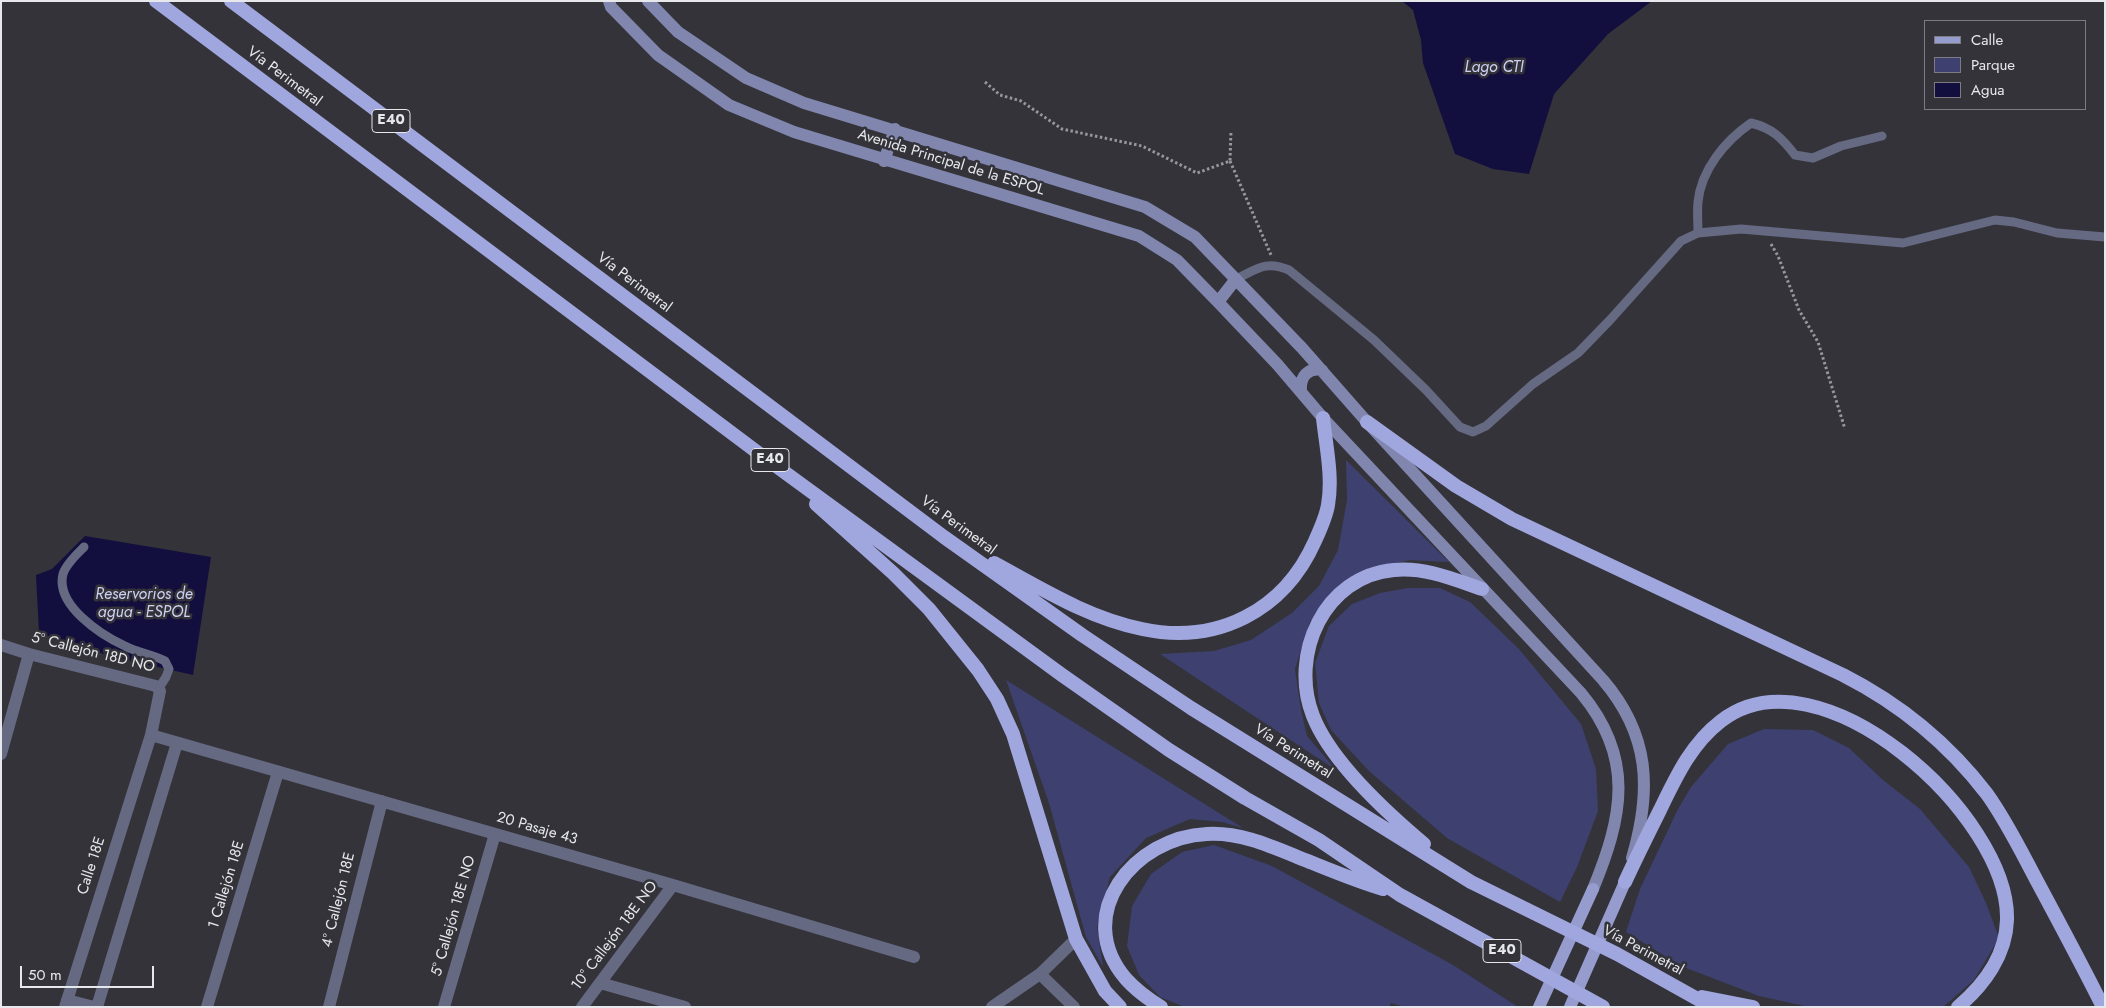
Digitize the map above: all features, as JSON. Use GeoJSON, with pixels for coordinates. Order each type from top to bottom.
{"type":"FeatureCollection","features":[{"type":"Feature","properties":{"kind":"highway","name":"Vía Perimetral"},"geometry":{"type":"LineString","coordinates":[[156,1],[757,452],[1062,675],[1169,750],[1245,798],[1319,840],[1400,895],[1603,1007]]}},
{"type":"Feature","properties":{"kind":"highway","name":"Vía Perimetral"},"geometry":{"type":"LineString","coordinates":[[231,1],[944,537],[1082,635],[1184,702],[1471,882],[1617,954],[1712,1007]]}},
{"type":"Feature","properties":{"kind":"highway"},"geometry":{"type":"LineString","coordinates":[[944,537],[1088,613],[1120,623],[1149,630],[1180,632],[1202,631],[1232,623],[1260,610],[1282,590],[1304,562],[1318,534],[1328,505],[1329,488],[1323,418]]}},
{"type":"Feature","properties":{"kind":"highway"},"geometry":{"type":"LineString","coordinates":[[1367,422],[1456,486],[1512,519],[1843,675],[1879,695],[1914,718],[1969,772],[2002,818],[2103,1007]]}},
{"type":"Feature","properties":{"kind":"highway"},"geometry":{"type":"LineString","coordinates":[[757,452],[914,593],[929,609],[988,684],[1002,708],[1013,734],[1076,939],[1095,975],[1120,1007]]}},
{"type":"Feature","properties":{"kind":"highway"},"geometry":{"type":"LineString","coordinates":[[1471,882],[1397,821],[1350,772],[1317,725],[1308,703],[1304,678],[1307,651],[1316,626],[1329,604],[1349,586],[1370,575],[1393,570],[1420,570],[1439,574],[1482,589]]}},
{"type":"Feature","properties":{"kind":"highway"},"geometry":{"type":"LineString","coordinates":[[1624,882],[1682,765],[1702,738],[1721,720],[1742,708],[1770,703],[1800,704],[1853,720],[1881,737],[1931,778],[1972,824],[1997,871],[2007,920],[2001,947],[1986,978],[1975,992],[1958,1007]]}},
{"type":"Feature","properties":{"kind":"highway"},"geometry":{"type":"LineString","coordinates":[[1161,1007],[1147,998],[1125,978],[1112,955],[1106,929],[1109,906],[1118,882],[1128,868],[1163,844],[1189,836],[1205,834],[1226,834],[1244,837],[1259,841],[1351,879],[1400,895]]}},
{"type":"Feature","properties":{"kind":"highway"},"geometry":{"type":"LineString","coordinates":[[1688,994],[1753,1007]]}},
{"type":"Feature","properties":{"kind":"main road","name":"Avenida Principal de la ESPOL"},"geometry":{"type":"LineString","coordinates":[[609,1],[612,7],[658,55],[729,104],[794,132],[1139,236],[1177,260],[1277,364],[1323,418],[1580,693],[1597,714],[1608,734],[1618,765],[1619,798],[1610,840],[1593,890],[1539,1007]]}},
{"type":"Feature","properties":{"kind":"main road","name":"Avenida Principal de la ESPOL"},"geometry":{"type":"LineString","coordinates":[[648,1],[678,32],[746,78],[804,102],[1145,207],[1195,237],[1322,370],[1367,422],[1603,680],[1626,712],[1640,750],[1645,790],[1644,807],[1637,841],[1624,882]]}},
{"type":"Feature","properties":{"kind":"main road"},"geometry":{"type":"LineString","coordinates":[[884,160],[895,129]]}},
{"type":"Feature","properties":{"kind":"main road"},"geometry":{"type":"LineString","coordinates":[[1218,302],[1236,279]]}},
{"type":"Feature","properties":{"kind":"main road"},"geometry":{"type":"LineString","coordinates":[[1301,390],[1302,380],[1308,372],[1322,370]]}},
{"type":"Feature","properties":{"kind":"main road"},"geometry":{"type":"LineString","coordinates":[[1570,1007],[1624,882]]}},
{"type":"Feature","properties":{"kind":"street","name":"5° Callejón 18D NO"},"geometry":{"type":"LineString","coordinates":[[1,645],[159,688],[151,735]]}},
{"type":"Feature","properties":{"kind":"street"},"geometry":{"type":"LineString","coordinates":[[1,754],[29,654]]}},
{"type":"Feature","properties":{"kind":"street","name":"20 Pasaje 43"},"geometry":{"type":"LineString","coordinates":[[151,735],[673,885],[914,957]]}},
{"type":"Feature","properties":{"kind":"street","name":"Calle 18E"},"geometry":{"type":"LineString","coordinates":[[66,1003],[151,735]]}},
{"type":"Feature","properties":{"kind":"street"},"geometry":{"type":"LineString","coordinates":[[66,1003],[96,1007],[176,743]]}},
{"type":"Feature","properties":{"kind":"street","name":"1 Callejón 18E"},"geometry":{"type":"LineString","coordinates":[[207,1007],[278,772]]}},
{"type":"Feature","properties":{"kind":"street","name":"4° Callejón 18E"},"geometry":{"type":"LineString","coordinates":[[328,1007],[382,801]]}},
{"type":"Feature","properties":{"kind":"street","name":"5° Callejón 18E NO"},"geometry":{"type":"LineString","coordinates":[[444,1007],[495,834]]}},
{"type":"Feature","properties":{"kind":"street","name":"10° Callejón 18E NO"},"geometry":{"type":"LineString","coordinates":[[582,1007],[673,885]]}},
{"type":"Feature","properties":{"kind":"street"},"geometry":{"type":"LineString","coordinates":[[992,1007],[1040,974],[1076,939]]}},
{"type":"Feature","properties":{"kind":"street"},"geometry":{"type":"LineString","coordinates":[[1040,974],[1074,1007]]}},
{"type":"Feature","properties":{"kind":"street"},"geometry":{"type":"LineString","coordinates":[[600,983],[686,1007]]}},
{"type":"Feature","properties":{"kind":"lane"},"geometry":{"type":"LineString","coordinates":[[1698,233],[1698,200],[1706,173],[1722,149],[1737,133],[1751,123],[1766,127],[1786,142],[1795,155],[1812,158],[1841,146],[1882,136]]}},
{"type":"Feature","properties":{"kind":"lane"},"geometry":{"type":"LineString","coordinates":[[1236,279],[1265,266],[1276,264],[1289,270],[1374,340],[1426,390],[1460,427],[1474,432],[1486,426],[1533,384],[1578,353],[1681,241],[1698,233],[1741,229],[1903,244],[1995,220],[2014,222],[2057,232],[2105,237]]}},
{"type":"Feature","properties":{"kind":"lane"},"geometry":{"type":"LineString","coordinates":[[84,547],[69,563],[63,574],[62,591],[71,607],[101,632],[126,647],[165,661],[169,669],[159,688]]}},
{"type":"Feature","properties":{"kind":"path"},"geometry":{"type":"LineString","coordinates":[[986,82],[1000,95],[1021,101],[1062,129],[1142,146],[1197,173],[1230,162]]}},
{"type":"Feature","properties":{"kind":"path"},"geometry":{"type":"LineString","coordinates":[[1231,132],[1230,162],[1276,264]]}},
{"type":"Feature","properties":{"kind":"path"},"geometry":{"type":"LineString","coordinates":[[1762,231],[1778,256],[1800,310],[1818,342],[1844,430]]}},
{"type":"Feature","properties":{"kind":"green space"},"geometry":{"type":"Polygon","coordinates":[[[1346,460],[1449,562],[1410,560],[1366,570],[1334,592],[1310,622],[1295,669],[1301,710],[1307,736],[1336,770],[1160,654],[1214,651],[1251,640],[1292,613],[1319,586],[1338,550],[1347,500],[1346,460]]]}},
{"type":"Feature","properties":{"kind":"green space"},"geometry":{"type":"Polygon","coordinates":[[[1408,588],[1440,588],[1470,602],[1519,649],[1581,724],[1596,769],[1598,811],[1577,867],[1560,902],[1447,838],[1369,771],[1331,730],[1319,703],[1315,663],[1329,626],[1352,604],[1380,593],[1408,588]]]}},
{"type":"Feature","properties":{"kind":"green space"},"geometry":{"type":"Polygon","coordinates":[[[1006,680],[1243,828],[1222,822],[1190,819],[1146,838],[1110,877],[1097,927],[1103,967],[1086,937],[1049,803],[1006,680]]]}},
{"type":"Feature","properties":{"kind":"green space"},"geometry":{"type":"Polygon","coordinates":[[[1764,729],[1813,730],[1849,748],[1883,780],[1920,809],[1969,867],[1986,903],[1999,938],[1974,980],[1943,1007],[1809,1007],[1759,996],[1681,966],[1626,932],[1640,889],[1678,809],[1691,787],[1728,744],[1764,729]]]}},
{"type":"Feature","properties":{"kind":"green space"},"geometry":{"type":"Polygon","coordinates":[[[1214,845],[1272,866],[1453,965],[1518,1007],[1405,1007],[1391,1003],[1389,1007],[1185,1007],[1160,997],[1139,975],[1127,946],[1132,906],[1151,874],[1182,852],[1214,845]]]}},
{"type":"Feature","properties":{"kind":"water","name":"Lago CTI"},"geometry":{"type":"Polygon","coordinates":[[[1402,1],[1652,1],[1608,34],[1554,94],[1529,174],[1493,169],[1455,154],[1423,63],[1421,40],[1413,10],[1402,1]]]}},
{"type":"Feature","properties":{"kind":"water","name":"Reservorios de agua - ESPOL"},"geometry":{"type":"Polygon","coordinates":[[[85,536],[211,557],[193,675],[110,656],[39,633],[36,575],[52,569],[85,536]]]}}]}
